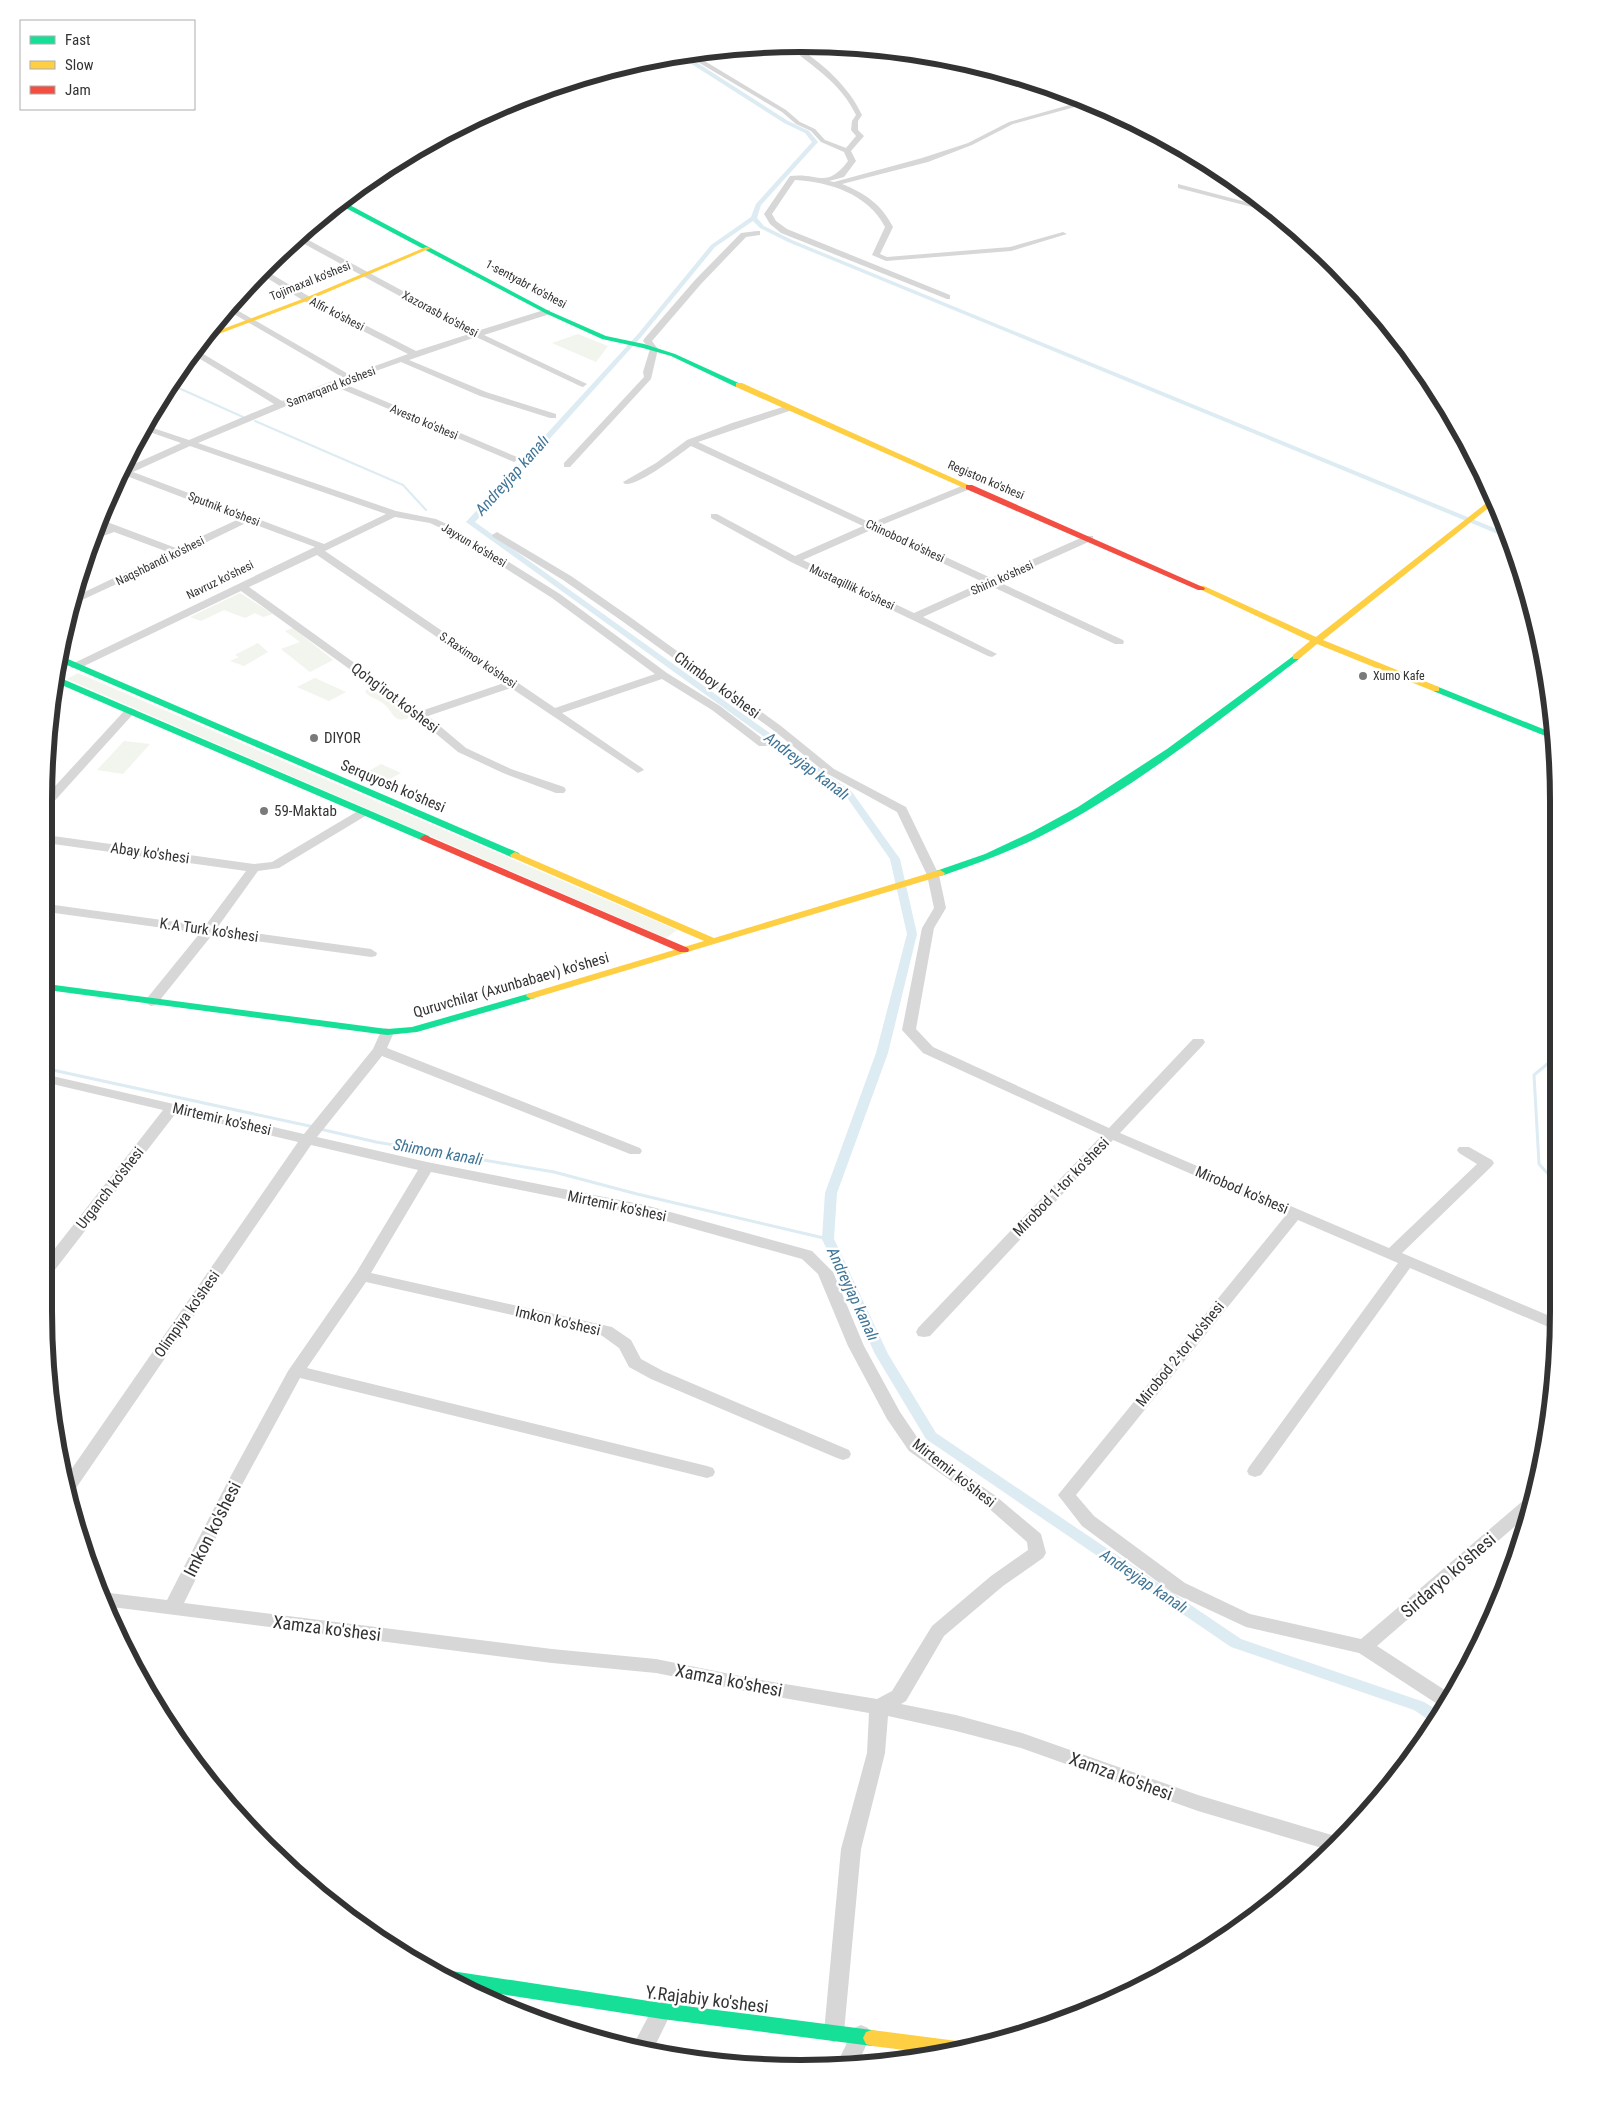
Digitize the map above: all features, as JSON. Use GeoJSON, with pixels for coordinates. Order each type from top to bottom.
{"type":"FeatureCollection","features":[{"type":"Feature","properties":{"kind":"street"},"geometry":{"type":"LineString","coordinates":[[800,52],[821,66],[859,115],[855,121],[854,130],[860,136],[847,151]]}},
{"type":"Feature","properties":{"kind":"street"},"geometry":{"type":"LineString","coordinates":[[698,60],[784,111],[798,123],[813,130],[823,141],[847,151],[852,161],[841,175],[819,181]]}},
{"type":"Feature","properties":{"kind":"street"},"geometry":{"type":"LineString","coordinates":[[834,184],[925,160],[970,144],[1011,123],[1076,105]]}},
{"type":"Feature","properties":{"kind":"street"},"geometry":{"type":"LineString","coordinates":[[947,297],[784,231],[773,222],[768,214],[793,178],[809,178],[834,184],[864,198],[879,210],[890,226],[876,255],[886,259],[1011,249],[1063,234]]}},
{"type":"Feature","properties":{"kind":"street"},"geometry":{"type":"LineString","coordinates":[[1181,186],[1256,207]]}},
{"type":"Feature","properties":{"kind":"street"},"geometry":{"type":"LineString","coordinates":[[348,206],[428,248]]}},
{"type":"Feature","properties":{"kind":"street"},"geometry":{"type":"LineString","coordinates":[[567,465],[648,377],[649,348],[646,341],[698,282],[744,235],[756,233]]}},
{"type":"Feature","properties":{"kind":"street","name":"Xazorasb ko'shesi"},"geometry":{"type":"LineString","coordinates":[[305,241],[476,334],[583,384]]}},
{"type":"Feature","properties":{"kind":"street","name":"Tojimaxal ko'shesi"},"geometry":{"type":"LineString","coordinates":[[218,332],[307,299],[428,248]]}},
{"type":"Feature","properties":{"kind":"street","name":"1-sentyabr ko'shesi"},"geometry":{"type":"LineString","coordinates":[[428,248],[547,312],[613,340],[649,348]]}},
{"type":"Feature","properties":{"kind":"street","name":"Alfir ko'shesi"},"geometry":{"type":"LineString","coordinates":[[269,276],[307,299],[415,354]]}},
{"type":"Feature","properties":{"kind":"street"},"geometry":{"type":"LineString","coordinates":[[235,312],[349,378]]}},
{"type":"Feature","properties":{"kind":"street","name":"Samarqand ko'shesi"},"geometry":{"type":"LineString","coordinates":[[130,469],[334,383],[415,354],[547,312]]}},
{"type":"Feature","properties":{"kind":"street","name":"Registon ko'shesi"},"geometry":{"type":"LineString","coordinates":[[649,348],[673,355],[967,487],[1088,538],[1317,640],[1547,734]]}},
{"type":"Feature","properties":{"kind":"street"},"geometry":{"type":"LineString","coordinates":[[200,355],[284,405]]}},
{"type":"Feature","properties":{"kind":"street"},"geometry":{"type":"LineString","coordinates":[[402,360],[483,394],[553,416]]}},
{"type":"Feature","properties":{"kind":"street","name":"Avesto ko'shesi"},"geometry":{"type":"LineString","coordinates":[[334,383],[514,459]]}},
{"type":"Feature","properties":{"kind":"street"},"geometry":{"type":"LineString","coordinates":[[628,482],[659,465],[690,442],[789,408]]}},
{"type":"Feature","properties":{"kind":"street","name":"Jayxun ko'shesi"},"geometry":{"type":"LineString","coordinates":[[151,430],[394,514],[434,521],[450,529],[556,596],[663,675],[716,708],[763,744]]}},
{"type":"Feature","properties":{"kind":"street","name":"Chinobod ko'shesi"},"geometry":{"type":"LineString","coordinates":[[690,442],[994,582],[1119,642]]}},
{"type":"Feature","properties":{"kind":"street","name":"Sputnik ko'shesi"},"geometry":{"type":"LineString","coordinates":[[128,475],[248,518],[320,548]]}},
{"type":"Feature","properties":{"kind":"street"},"geometry":{"type":"LineString","coordinates":[[795,560],[871,526],[967,487]]}},
{"type":"Feature","properties":{"kind":"street","name":"Quruvchilar (Axunbabaev) ko'shesi"},"geometry":{"type":"LineString","coordinates":[[52,988],[387,1032],[413,1030],[968,865],[1060,822],[1160,759],[1317,640],[1488,504]]}},
{"type":"Feature","properties":{"kind":"street","name":"Navruz ko'shesi"},"geometry":{"type":"LineString","coordinates":[[65,670],[394,514]]}},
{"type":"Feature","properties":{"kind":"street","name":"Mustaqillik ko'shesi"},"geometry":{"type":"LineString","coordinates":[[714,516],[795,560],[992,654]]}},
{"type":"Feature","properties":{"kind":"street","name":"Naqshbandi ko'shesi"},"geometry":{"type":"LineString","coordinates":[[81,598],[248,518]]}},
{"type":"Feature","properties":{"kind":"street"},"geometry":{"type":"LineString","coordinates":[[106,525],[179,552]]}},
{"type":"Feature","properties":{"kind":"street"},"geometry":{"type":"LineString","coordinates":[[103,533],[114,528]]}},
{"type":"Feature","properties":{"kind":"street","name":"Chimboy ko'shesi"},"geometry":{"type":"LineString","coordinates":[[497,535],[567,578],[618,614],[777,728],[830,771],[902,810],[933,875],[940,908],[928,928],[909,1030],[928,1050]]}},
{"type":"Feature","properties":{"kind":"street","name":"Shirin ko'shesi"},"geometry":{"type":"LineString","coordinates":[[914,617],[1088,538]]}},
{"type":"Feature","properties":{"kind":"street","name":"S.Raximov ko'shesi"},"geometry":{"type":"LineString","coordinates":[[320,548],[638,770]]}},
{"type":"Feature","properties":{"kind":"street","name":"Qo'ng'irot ko'shesi"},"geometry":{"type":"LineString","coordinates":[[240,586],[420,715],[462,750],[507,772],[560,790]]}},
{"type":"Feature","properties":{"kind":"street","name":"Serquyosh ko'shesi"},"geometry":{"type":"LineString","coordinates":[[66,661],[713,941]]}},
{"type":"Feature","properties":{"kind":"street"},"geometry":{"type":"LineString","coordinates":[[554,712],[663,675]]}},
{"type":"Feature","properties":{"kind":"street"},"geometry":{"type":"LineString","coordinates":[[63,682],[684,950]]}},
{"type":"Feature","properties":{"kind":"street"},"geometry":{"type":"LineString","coordinates":[[420,715],[513,684]]}},
{"type":"Feature","properties":{"kind":"street"},"geometry":{"type":"LineString","coordinates":[[52,796],[130,712]]}},
{"type":"Feature","properties":{"kind":"street","name":"Abay ko'shesi"},"geometry":{"type":"LineString","coordinates":[[52,840],[254,868],[276,865],[364,812]]}},
{"type":"Feature","properties":{"kind":"street"},"geometry":{"type":"LineString","coordinates":[[151,1002],[209,930],[254,868]]}},
{"type":"Feature","properties":{"kind":"street","name":"K.A Turk ko'shesi"},"geometry":{"type":"LineString","coordinates":[[52,909],[371,953]]}},
{"type":"Feature","properties":{"kind":"street","name":"Olimpiya ko'shesi"},"geometry":{"type":"LineString","coordinates":[[72,1481],[308,1138],[379,1050],[387,1032]]}},
{"type":"Feature","properties":{"kind":"street","name":"Mirobod 1-tor ko'shesi"},"geometry":{"type":"LineString","coordinates":[[924,1332],[1198,1042]]}},
{"type":"Feature","properties":{"kind":"street"},"geometry":{"type":"LineString","coordinates":[[379,1050],[635,1152]]}},
{"type":"Feature","properties":{"kind":"street","name":"Mirobod ko'shesi"},"geometry":{"type":"LineString","coordinates":[[928,1050],[1111,1134],[1550,1323]]}},
{"type":"Feature","properties":{"kind":"street","name":"Mirtemir ko'shesi"},"geometry":{"type":"LineString","coordinates":[[52,1082],[308,1138],[427,1167],[644,1210],[807,1254],[825,1272],[856,1346],[893,1415],[916,1446],[991,1501],[1035,1539],[1037,1553],[997,1581],[938,1631],[899,1696],[879,1707]]}},
{"type":"Feature","properties":{"kind":"street","name":"Urganch ko'shesi"},"geometry":{"type":"LineString","coordinates":[[52,1263],[172,1108]]}},
{"type":"Feature","properties":{"kind":"street"},"geometry":{"type":"LineString","coordinates":[[1391,1255],[1419,1226],[1487,1163],[1464,1150]]}},
{"type":"Feature","properties":{"kind":"street","name":"Imkon ko'shesi"},"geometry":{"type":"LineString","coordinates":[[172,1609],[235,1483],[296,1371],[362,1276],[427,1167]]}},
{"type":"Feature","properties":{"kind":"street","name":"Mirobod 2-tor ko'shesi"},"geometry":{"type":"LineString","coordinates":[[1295,1213],[1066,1495],[1088,1521],[1179,1588],[1246,1620],[1364,1647]]}},
{"type":"Feature","properties":{"kind":"street"},"geometry":{"type":"LineString","coordinates":[[1255,1470],[1407,1262]]}},
{"type":"Feature","properties":{"kind":"street","name":"Imkon ko'shesi"},"geometry":{"type":"LineString","coordinates":[[362,1276],[606,1331],[622,1340],[631,1349],[636,1363],[650,1371],[842,1454]]}},
{"type":"Feature","properties":{"kind":"street"},"geometry":{"type":"LineString","coordinates":[[296,1371],[707,1472]]}},
{"type":"Feature","properties":{"kind":"street","name":"Sirdaryo ko'shesi"},"geometry":{"type":"LineString","coordinates":[[1364,1647],[1524,1509]]}},
{"type":"Feature","properties":{"kind":"street","name":"Xamza ko'shesi"},"geometry":{"type":"LineString","coordinates":[[111,1600],[552,1656],[656,1666],[879,1707],[956,1723],[1022,1741],[1198,1803],[1329,1843]]}},
{"type":"Feature","properties":{"kind":"street"},"geometry":{"type":"LineString","coordinates":[[1364,1647],[1442,1698]]}},
{"type":"Feature","properties":{"kind":"street"},"geometry":{"type":"LineString","coordinates":[[834,2032],[851,1849],[876,1753],[879,1707]]}},
{"type":"Feature","properties":{"kind":"street","name":"Y.Rajabiy ko'shesi"},"geometry":{"type":"LineString","coordinates":[[467,1982],[662,2011],[942,2047]]}},
{"type":"Feature","properties":{"kind":"street"},"geometry":{"type":"LineString","coordinates":[[645,2044],[662,2011]]}},
{"type":"Feature","properties":{"kind":"street"},"geometry":{"type":"LineString","coordinates":[[850,2059],[861,2036]]}},
{"type":"Feature","properties":{"kind":"shaded area"},"geometry":{"type":"Polygon","coordinates":[[[578,334],[608,346],[596,362],[552,343],[578,334]]]}},
{"type":"Feature","properties":{"kind":"shaded area"},"geometry":{"type":"Polygon","coordinates":[[[240,593],[273,614],[263,617],[255,613],[245,618],[224,610],[201,621],[190,617],[240,593]]]}},
{"type":"Feature","properties":{"kind":"shaded area"},"geometry":{"type":"Polygon","coordinates":[[[293,628],[333,660],[310,672],[281,649],[300,642],[285,631],[293,628]]]}},
{"type":"Feature","properties":{"kind":"shaded area"},"geometry":{"type":"Polygon","coordinates":[[[258,643],[268,652],[244,666],[230,661],[239,657],[235,655],[258,643]]]}},
{"type":"Feature","properties":{"kind":"shaded area"},"geometry":{"type":"Polygon","coordinates":[[[78,673],[677,930],[666,938],[67,679],[78,673]]]}},
{"type":"Feature","properties":{"kind":"shaded area"},"geometry":{"type":"Polygon","coordinates":[[[315,678],[346,692],[329,701],[297,687],[315,678]]]}},
{"type":"Feature","properties":{"kind":"shaded area"},"geometry":{"type":"Polygon","coordinates":[[[369,688],[384,694],[396,702],[409,714],[408,718],[400,719],[394,716],[383,703],[367,694],[365,691],[369,688]]]}},
{"type":"Feature","properties":{"kind":"shaded area"},"geometry":{"type":"Polygon","coordinates":[[[124,741],[150,744],[123,774],[97,770],[124,741]]]}},
{"type":"Feature","properties":{"kind":"shaded area"},"geometry":{"type":"Polygon","coordinates":[[[346,762],[367,772],[381,764],[401,773],[381,784],[339,766],[346,762]]]}},
{"type":"Feature","properties":{"kind":"waterway","name":"Andreyjap kanalı"},"geometry":{"type":"LineString","coordinates":[[690,61],[786,122],[807,132],[815,142],[758,205],[754,218]]}},
{"type":"Feature","properties":{"kind":"waterway"},"geometry":{"type":"LineString","coordinates":[[754,218],[762,227],[790,241],[1500,533]]}},
{"type":"Feature","properties":{"kind":"waterway","name":"Andreyjap kanalı"},"geometry":{"type":"LineString","coordinates":[[754,218],[713,246],[640,335],[470,522],[849,794],[895,859],[912,934],[882,1053],[831,1193],[828,1239],[882,1354],[931,1436],[1236,1643],[1419,1706],[1432,1715]]}},
{"type":"Feature","properties":{"kind":"waterway"},"geometry":{"type":"LineString","coordinates":[[177,387],[243,417]]}},
{"type":"Feature","properties":{"kind":"waterway"},"geometry":{"type":"LineString","coordinates":[[255,421],[403,485],[426,510]]}},
{"type":"Feature","properties":{"kind":"waterway"},"geometry":{"type":"LineString","coordinates":[[1550,1062],[1534,1075],[1539,1164],[1550,1176]]}},
{"type":"Feature","properties":{"kind":"waterway","name":"Shimom kanali"},"geometry":{"type":"LineString","coordinates":[[52,1070],[314,1127]]}},
{"type":"Feature","properties":{"kind":"waterway","name":"Shimom kanali"},"geometry":{"type":"LineString","coordinates":[[320,1129],[376,1142],[554,1172],[637,1194],[828,1239]]}},
{"type":"Feature","properties":{"kind":"traffic: fast"},"geometry":{"type":"LineString","coordinates":[[347,206],[547,312],[604,338],[644,346],[673,355],[739,385]]}},
{"type":"Feature","properties":{"kind":"traffic: fast"},"geometry":{"type":"LineString","coordinates":[[940,873],[989,856],[1036,834],[1082,809],[1170,751],[1296,657]]}},
{"type":"Feature","properties":{"kind":"traffic: fast"},"geometry":{"type":"LineString","coordinates":[[66,661],[515,855]]}},
{"type":"Feature","properties":{"kind":"traffic: fast"},"geometry":{"type":"LineString","coordinates":[[63,682],[425,838]]}},
{"type":"Feature","properties":{"kind":"traffic: fast"},"geometry":{"type":"LineString","coordinates":[[1436,689],[1547,734]]}},
{"type":"Feature","properties":{"kind":"traffic: fast"},"geometry":{"type":"LineString","coordinates":[[52,988],[387,1032],[413,1030],[531,996]]}},
{"type":"Feature","properties":{"kind":"traffic: fast"},"geometry":{"type":"LineString","coordinates":[[467,1981],[662,2011],[872,2038]]}},
{"type":"Feature","properties":{"kind":"traffic: slow"},"geometry":{"type":"LineString","coordinates":[[218,333],[307,299],[428,248]]}},
{"type":"Feature","properties":{"kind":"traffic: slow"},"geometry":{"type":"LineString","coordinates":[[739,385],[969,487]]}},
{"type":"Feature","properties":{"kind":"traffic: slow"},"geometry":{"type":"LineString","coordinates":[[1296,657],[1488,504]]}},
{"type":"Feature","properties":{"kind":"traffic: slow"},"geometry":{"type":"LineString","coordinates":[[1201,588],[1317,641],[1436,689]]}},
{"type":"Feature","properties":{"kind":"traffic: slow"},"geometry":{"type":"LineString","coordinates":[[515,855],[713,941]]}},
{"type":"Feature","properties":{"kind":"traffic: slow"},"geometry":{"type":"LineString","coordinates":[[531,996],[940,873]]}},
{"type":"Feature","properties":{"kind":"traffic: slow"},"geometry":{"type":"LineString","coordinates":[[872,2038],[942,2047]]}},
{"type":"Feature","properties":{"kind":"traffic: jam"},"geometry":{"type":"LineString","coordinates":[[969,487],[1201,588]]}},
{"type":"Feature","properties":{"kind":"traffic: jam"},"geometry":{"type":"LineString","coordinates":[[425,838],[684,950]]}},
{"type":"Feature","properties":{"kind":"place","name":"Xumo Kafe"},"geometry":{"type":"Point","coordinates":[1363,676]}},
{"type":"Feature","properties":{"kind":"place","name":"DIYOR"},"geometry":{"type":"Point","coordinates":[314,738]}},
{"type":"Feature","properties":{"kind":"place","name":"59-Maktab"},"geometry":{"type":"Point","coordinates":[264,811]}}]}
